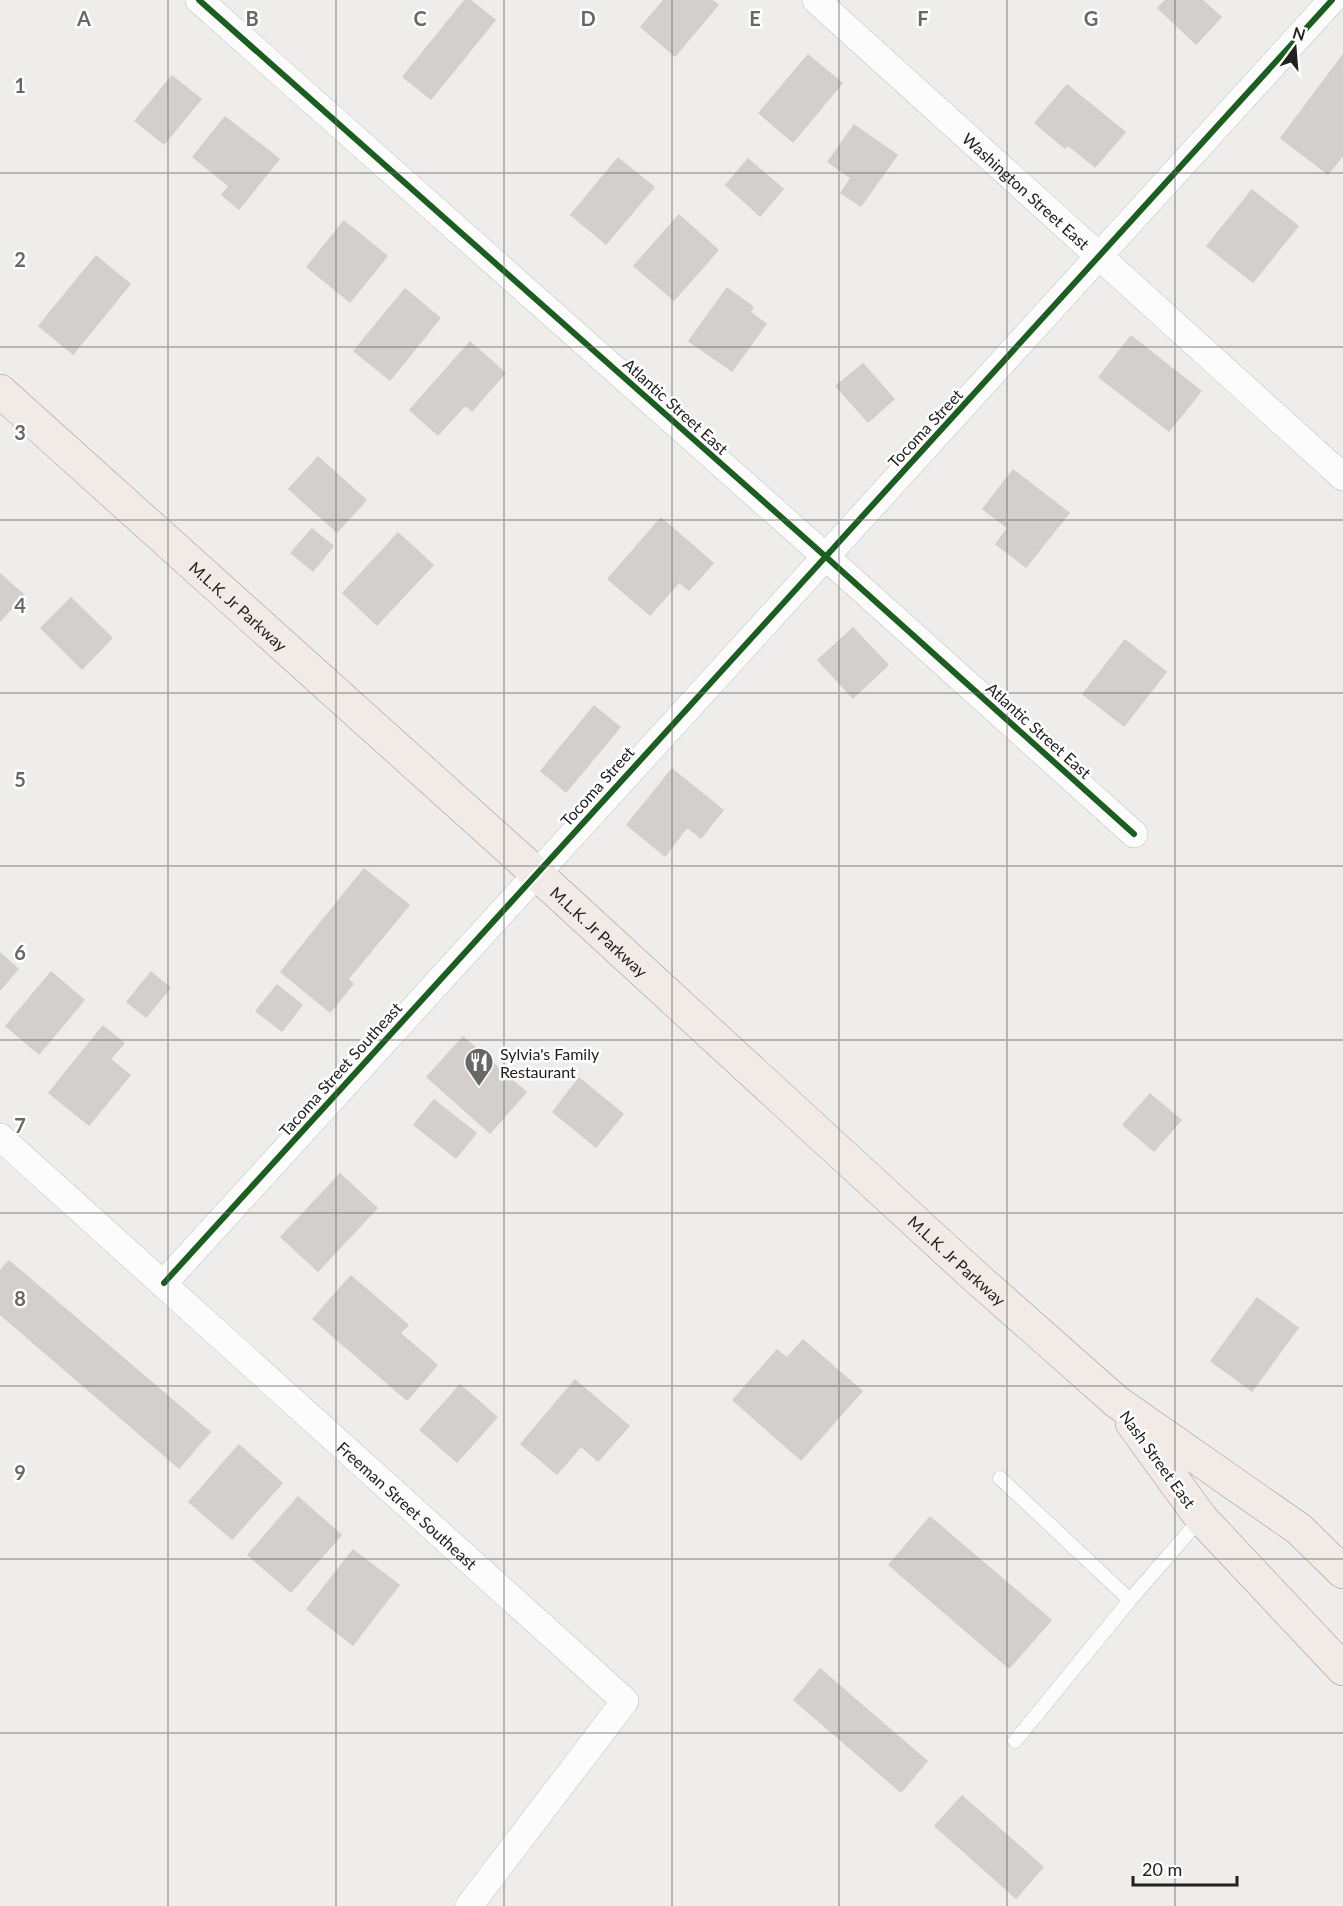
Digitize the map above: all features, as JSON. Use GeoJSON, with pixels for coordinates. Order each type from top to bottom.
{"type":"FeatureCollection","features":[{"type":"Feature","properties":{"kind":"main road","name":"M.L.K. Jr Parkway"},"geometry":{"type":"LineString","coordinates":[[0,391],[536,873],[970,1272],[1117,1402]]}},
{"type":"Feature","properties":{"kind":"main road","name":"Nash Street East"},"geometry":{"type":"LineString","coordinates":[[1117,1402],[1201,1518],[1343,1669]]}},
{"type":"Feature","properties":{"kind":"main road","name":"Nash Street East"},"geometry":{"type":"LineString","coordinates":[[1117,1402],[1299,1529],[1343,1572]]}},
{"type":"Feature","properties":{"kind":"street","name":"Atlantic Street East"},"geometry":{"type":"LineString","coordinates":[[199,0],[1134,834]]}},
{"type":"Feature","properties":{"kind":"street","name":"Washington Street East"},"geometry":{"type":"LineString","coordinates":[[816,0],[1343,477]]}},
{"type":"Feature","properties":{"kind":"street","name":"Tocoma Street"},"geometry":{"type":"LineString","coordinates":[[536,873],[1101,257],[1332,0]]}},
{"type":"Feature","properties":{"kind":"street","name":"Tacoma Street Southeast"},"geometry":{"type":"LineString","coordinates":[[164,1283],[536,873]]}},
{"type":"Feature","properties":{"kind":"street","name":"Freeman Street Southeast"},"geometry":{"type":"LineString","coordinates":[[0,1137],[624,1701],[478,1903]]}},
{"type":"Feature","properties":{"kind":"lane"},"geometry":{"type":"LineString","coordinates":[[1000,1478],[1130,1600]]}},
{"type":"Feature","properties":{"kind":"lane"},"geometry":{"type":"LineString","coordinates":[[1015,1741],[1130,1600],[1201,1518]]}},
{"type":"Feature","properties":{"kind":"building"},"geometry":{"type":"Polygon","coordinates":[[[465,0],[470,0],[495,20],[431,99],[403,77],[465,0]]]}},
{"type":"Feature","properties":{"kind":"building"},"geometry":{"type":"Polygon","coordinates":[[[664,0],[711,0],[718,5],[675,56],[641,27],[664,0]]]}},
{"type":"Feature","properties":{"kind":"building"},"geometry":{"type":"Polygon","coordinates":[[[1166,0],[1202,0],[1221,17],[1196,44],[1158,8],[1166,0]]]}},
{"type":"Feature","properties":{"kind":"building"},"geometry":{"type":"Polygon","coordinates":[[[808,55],[842,83],[793,142],[759,113],[808,55]]]}},
{"type":"Feature","properties":{"kind":"building"},"geometry":{"type":"Polygon","coordinates":[[[1343,55],[1343,155],[1328,174],[1281,138],[1343,55]]]}},
{"type":"Feature","properties":{"kind":"building"},"geometry":{"type":"Polygon","coordinates":[[[172,76],[201,99],[164,144],[135,121],[172,76]]]}},
{"type":"Feature","properties":{"kind":"building"},"geometry":{"type":"Polygon","coordinates":[[[1067,85],[1125,132],[1095,167],[1068,145],[1065,148],[1035,123],[1067,85]]]}},
{"type":"Feature","properties":{"kind":"building"},"geometry":{"type":"Polygon","coordinates":[[[225,117],[279,159],[239,209],[222,195],[229,186],[193,157],[225,117]]]}},
{"type":"Feature","properties":{"kind":"building"},"geometry":{"type":"Polygon","coordinates":[[[854,125],[897,155],[861,206],[841,193],[851,178],[828,162],[854,125]]]}},
{"type":"Feature","properties":{"kind":"building"},"geometry":{"type":"Polygon","coordinates":[[[618,158],[654,187],[606,244],[571,215],[618,158]]]}},
{"type":"Feature","properties":{"kind":"building"},"geometry":{"type":"Polygon","coordinates":[[[748,159],[783,189],[760,216],[726,185],[748,159]]]}},
{"type":"Feature","properties":{"kind":"building"},"geometry":{"type":"Polygon","coordinates":[[[1252,190],[1298,226],[1253,282],[1207,246],[1252,190]]]}},
{"type":"Feature","properties":{"kind":"building"},"geometry":{"type":"Polygon","coordinates":[[[679,215],[718,250],[674,300],[634,266],[679,215]]]}},
{"type":"Feature","properties":{"kind":"building"},"geometry":{"type":"Polygon","coordinates":[[[344,221],[387,256],[350,302],[307,267],[344,221]]]}},
{"type":"Feature","properties":{"kind":"building"},"geometry":{"type":"Polygon","coordinates":[[[96,256],[130,284],[73,354],[39,326],[96,256]]]}},
{"type":"Feature","properties":{"kind":"building"},"geometry":{"type":"Polygon","coordinates":[[[727,288],[753,307],[750,312],[766,324],[732,371],[689,341],[727,288]]]}},
{"type":"Feature","properties":{"kind":"building"},"geometry":{"type":"Polygon","coordinates":[[[405,289],[440,318],[390,380],[354,351],[405,289]]]}},
{"type":"Feature","properties":{"kind":"building"},"geometry":{"type":"Polygon","coordinates":[[[1131,336],[1201,391],[1169,431],[1099,377],[1131,336]]]}},
{"type":"Feature","properties":{"kind":"building"},"geometry":{"type":"Polygon","coordinates":[[[470,342],[505,373],[472,411],[465,405],[438,435],[410,410],[470,342]]]}},
{"type":"Feature","properties":{"kind":"building"},"geometry":{"type":"Polygon","coordinates":[[[863,364],[894,399],[868,422],[836,386],[863,364]]]}},
{"type":"Feature","properties":{"kind":"building"},"geometry":{"type":"Polygon","coordinates":[[[318,457],[366,500],[337,532],[289,489],[318,457]]]}},
{"type":"Feature","properties":{"kind":"building"},"geometry":{"type":"Polygon","coordinates":[[[1013,470],[1069,513],[1026,567],[996,544],[1008,528],[983,509],[1013,470]]]}},
{"type":"Feature","properties":{"kind":"building"},"geometry":{"type":"Polygon","coordinates":[[[661,518],[713,563],[689,590],[679,582],[650,615],[608,579],[661,518]]]}},
{"type":"Feature","properties":{"kind":"building"},"geometry":{"type":"Polygon","coordinates":[[[312,529],[333,546],[313,571],[291,553],[312,529]]]}},
{"type":"Feature","properties":{"kind":"building"},"geometry":{"type":"Polygon","coordinates":[[[398,533],[433,565],[377,625],[343,593],[398,533]]]}},
{"type":"Feature","properties":{"kind":"building"},"geometry":{"type":"Polygon","coordinates":[[[0,574],[24,595],[0,621],[0,574]]]}},
{"type":"Feature","properties":{"kind":"building"},"geometry":{"type":"Polygon","coordinates":[[[71,598],[112,638],[82,669],[41,628],[71,598]]]}},
{"type":"Feature","properties":{"kind":"building"},"geometry":{"type":"Polygon","coordinates":[[[853,628],[888,665],[853,698],[818,660],[853,628]]]}},
{"type":"Feature","properties":{"kind":"building"},"geometry":{"type":"Polygon","coordinates":[[[1125,640],[1166,672],[1124,726],[1083,694],[1125,640]]]}},
{"type":"Feature","properties":{"kind":"building"},"geometry":{"type":"Polygon","coordinates":[[[594,706],[620,727],[566,792],[541,771],[594,706]]]}},
{"type":"Feature","properties":{"kind":"building"},"geometry":{"type":"Polygon","coordinates":[[[672,769],[723,810],[701,838],[687,827],[665,856],[627,825],[672,769]]]}},
{"type":"Feature","properties":{"kind":"building"},"geometry":{"type":"Polygon","coordinates":[[[364,869],[409,905],[348,979],[353,984],[330,1012],[281,972],[364,869]]]}},
{"type":"Feature","properties":{"kind":"building"},"geometry":{"type":"Polygon","coordinates":[[[0,953],[18,969],[0,990],[0,953]]]}},
{"type":"Feature","properties":{"kind":"building"},"geometry":{"type":"Polygon","coordinates":[[[51,972],[84,1000],[39,1054],[6,1026],[51,972]]]}},
{"type":"Feature","properties":{"kind":"building"},"geometry":{"type":"Polygon","coordinates":[[[151,972],[170,988],[146,1017],[127,1002],[151,972]]]}},
{"type":"Feature","properties":{"kind":"building"},"geometry":{"type":"Polygon","coordinates":[[[277,985],[302,1005],[282,1031],[256,1011],[277,985]]]}},
{"type":"Feature","properties":{"kind":"building"},"geometry":{"type":"Polygon","coordinates":[[[103,1026],[124,1043],[110,1059],[130,1075],[89,1125],[49,1093],[103,1026]]]}},
{"type":"Feature","properties":{"kind":"building"},"geometry":{"type":"Polygon","coordinates":[[[463,1037],[526,1092],[490,1133],[427,1077],[463,1037]]]}},
{"type":"Feature","properties":{"kind":"building"},"geometry":{"type":"Polygon","coordinates":[[[579,1078],[623,1114],[596,1147],[553,1112],[579,1078]]]}},
{"type":"Feature","properties":{"kind":"building"},"geometry":{"type":"Polygon","coordinates":[[[1150,1094],[1181,1120],[1154,1151],[1123,1125],[1150,1094]]]}},
{"type":"Feature","properties":{"kind":"building"},"geometry":{"type":"Polygon","coordinates":[[[434,1100],[476,1133],[456,1158],[414,1125],[434,1100]]]}},
{"type":"Feature","properties":{"kind":"building"},"geometry":{"type":"Polygon","coordinates":[[[340,1174],[377,1208],[318,1271],[281,1237],[340,1174]]]}},
{"type":"Feature","properties":{"kind":"building"},"geometry":{"type":"Polygon","coordinates":[[[9,1261],[210,1432],[179,1468],[0,1314],[0,1271],[9,1261]]]}},
{"type":"Feature","properties":{"kind":"building"},"geometry":{"type":"Polygon","coordinates":[[[351,1276],[408,1325],[400,1333],[437,1365],[407,1400],[313,1319],[351,1276]]]}},
{"type":"Feature","properties":{"kind":"building"},"geometry":{"type":"Polygon","coordinates":[[[1257,1298],[1298,1328],[1252,1391],[1211,1361],[1257,1298]]]}},
{"type":"Feature","properties":{"kind":"building"},"geometry":{"type":"Polygon","coordinates":[[[803,1340],[862,1391],[801,1460],[733,1400],[777,1350],[787,1358],[803,1340]]]}},
{"type":"Feature","properties":{"kind":"building"},"geometry":{"type":"Polygon","coordinates":[[[575,1380],[629,1426],[598,1461],[581,1446],[557,1474],[521,1444],[575,1380]]]}},
{"type":"Feature","properties":{"kind":"building"},"geometry":{"type":"Polygon","coordinates":[[[460,1385],[497,1417],[457,1462],[420,1430],[460,1385]]]}},
{"type":"Feature","properties":{"kind":"building"},"geometry":{"type":"Polygon","coordinates":[[[239,1445],[282,1483],[232,1539],[189,1502],[239,1445]]]}},
{"type":"Feature","properties":{"kind":"building"},"geometry":{"type":"Polygon","coordinates":[[[298,1497],[341,1535],[291,1592],[248,1555],[298,1497]]]}},
{"type":"Feature","properties":{"kind":"building"},"geometry":{"type":"Polygon","coordinates":[[[930,1517],[1051,1620],[1009,1668],[889,1565],[930,1517]]]}},
{"type":"Feature","properties":{"kind":"building"},"geometry":{"type":"Polygon","coordinates":[[[353,1550],[399,1585],[353,1645],[307,1609],[353,1550]]]}},
{"type":"Feature","properties":{"kind":"building"},"geometry":{"type":"Polygon","coordinates":[[[820,1669],[927,1761],[901,1792],[794,1700],[820,1669]]]}},
{"type":"Feature","properties":{"kind":"building"},"geometry":{"type":"Polygon","coordinates":[[[962,1796],[1043,1867],[1016,1898],[935,1826],[962,1796]]]}},
{"type":"Feature","properties":{"kind":"cycle path"},"geometry":{"type":"LineString","coordinates":[[199,0],[1134,834]]}},
{"type":"Feature","properties":{"kind":"cycle path"},"geometry":{"type":"LineString","coordinates":[[164,1283],[1332,0]]}},
{"type":"Feature","properties":{"kind":"place","name":"Sylvia's Family Restaurant"},"geometry":{"type":"Point","coordinates":[479,1088]}}]}
